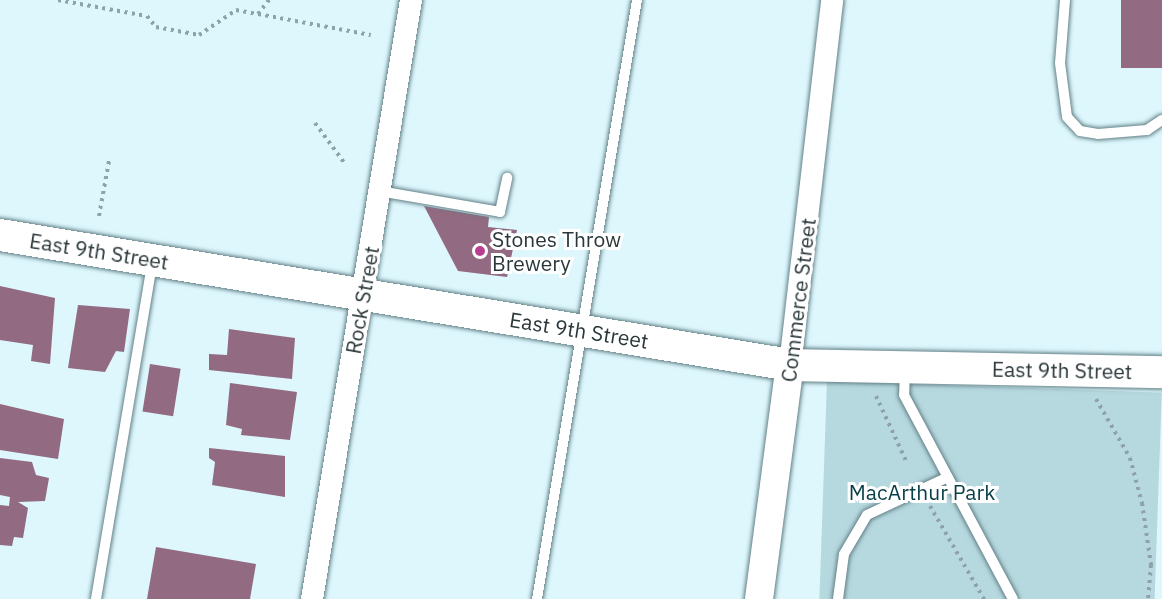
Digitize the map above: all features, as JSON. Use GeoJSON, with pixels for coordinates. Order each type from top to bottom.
{"type":"FeatureCollection","features":[{"type":"Feature","properties":{"kind":"main road","name":"East 9th Street"},"geometry":{"type":"LineString","coordinates":[[0,235],[790,365],[1162,372]]}},
{"type":"Feature","properties":{"kind":"street","name":"Rock Street"},"geometry":{"type":"LineString","coordinates":[[312,599],[411,0]]}},
{"type":"Feature","properties":{"kind":"street","name":"Commerce Street"},"geometry":{"type":"LineString","coordinates":[[759,599],[790,365],[832,0]]}},
{"type":"Feature","properties":{"kind":"lane"},"geometry":{"type":"LineString","coordinates":[[537,599],[637,0]]}},
{"type":"Feature","properties":{"kind":"lane"},"geometry":{"type":"LineString","coordinates":[[1065,0],[1060,63],[1067,117],[1080,131],[1098,134],[1147,130],[1162,120]]}},
{"type":"Feature","properties":{"kind":"lane"},"geometry":{"type":"LineString","coordinates":[[379,191],[500,212],[507,178]]}},
{"type":"Feature","properties":{"kind":"lane"},"geometry":{"type":"LineString","coordinates":[[96,599],[153,260]]}},
{"type":"Feature","properties":{"kind":"lane"},"geometry":{"type":"LineString","coordinates":[[905,367],[904,395],[1013,599]]}},
{"type":"Feature","properties":{"kind":"lane"},"geometry":{"type":"LineString","coordinates":[[838,599],[844,554],[867,515],[948,477]]}},
{"type":"Feature","properties":{"kind":"path"},"geometry":{"type":"LineString","coordinates":[[58,0],[147,16],[156,27],[199,35],[236,10],[371,35]]}},
{"type":"Feature","properties":{"kind":"path"},"geometry":{"type":"LineString","coordinates":[[258,14],[269,0]]}},
{"type":"Feature","properties":{"kind":"path"},"geometry":{"type":"LineString","coordinates":[[315,123],[346,165]]}},
{"type":"Feature","properties":{"kind":"path"},"geometry":{"type":"LineString","coordinates":[[99,216],[109,161]]}},
{"type":"Feature","properties":{"kind":"path"},"geometry":{"type":"LineString","coordinates":[[875,395],[907,463]]}},
{"type":"Feature","properties":{"kind":"path"},"geometry":{"type":"LineString","coordinates":[[1096,399],[1130,458],[1142,503],[1151,565],[1148,599]]}},
{"type":"Feature","properties":{"kind":"path"},"geometry":{"type":"LineString","coordinates":[[930,506],[984,599]]}},
{"type":"Feature","properties":{"kind":"green space","name":"MacArthur Park"},"geometry":{"type":"Polygon","coordinates":[[[827,381],[1162,393],[1155,599],[819,599],[827,381]]]}},
{"type":"Feature","properties":{"kind":"building"},"geometry":{"type":"Polygon","coordinates":[[[1121,0],[1162,0],[1162,68],[1121,68],[1121,0]]]}},
{"type":"Feature","properties":{"kind":"building","name":"Stones Throw Brewery"},"geometry":{"type":"Polygon","coordinates":[[[424,206],[489,217],[488,227],[517,230],[507,277],[458,271],[424,206]]]}},
{"type":"Feature","properties":{"kind":"building"},"geometry":{"type":"Polygon","coordinates":[[[0,286],[55,298],[50,364],[31,361],[33,345],[0,340],[0,286]]]}},
{"type":"Feature","properties":{"kind":"building"},"geometry":{"type":"Polygon","coordinates":[[[78,305],[130,309],[124,352],[116,351],[105,372],[68,368],[78,305]]]}},
{"type":"Feature","properties":{"kind":"building"},"geometry":{"type":"Polygon","coordinates":[[[229,329],[295,338],[292,379],[209,370],[209,354],[227,355],[229,329]]]}},
{"type":"Feature","properties":{"kind":"building"},"geometry":{"type":"Polygon","coordinates":[[[150,364],[181,369],[173,416],[142,411],[150,364]]]}},
{"type":"Feature","properties":{"kind":"building"},"geometry":{"type":"Polygon","coordinates":[[[230,383],[297,392],[290,440],[241,435],[242,429],[226,425],[230,383]]]}},
{"type":"Feature","properties":{"kind":"building"},"geometry":{"type":"Polygon","coordinates":[[[0,404],[64,419],[58,459],[0,450],[0,404]]]}},
{"type":"Feature","properties":{"kind":"building"},"geometry":{"type":"Polygon","coordinates":[[[209,448],[285,456],[285,497],[212,485],[215,462],[209,458],[209,448]]]}},
{"type":"Feature","properties":{"kind":"building"},"geometry":{"type":"Polygon","coordinates":[[[0,458],[32,462],[36,475],[49,478],[45,501],[18,502],[28,508],[23,538],[14,537],[12,546],[0,545],[0,505],[9,506],[10,497],[0,495],[0,458]]]}},
{"type":"Feature","properties":{"kind":"building"},"geometry":{"type":"Polygon","coordinates":[[[156,547],[256,564],[250,599],[147,599],[156,547]]]}},
{"type":"Feature","properties":{"kind":"place","name":"Stones Throw Brewery"},"geometry":{"type":"Point","coordinates":[480,251]}}]}
